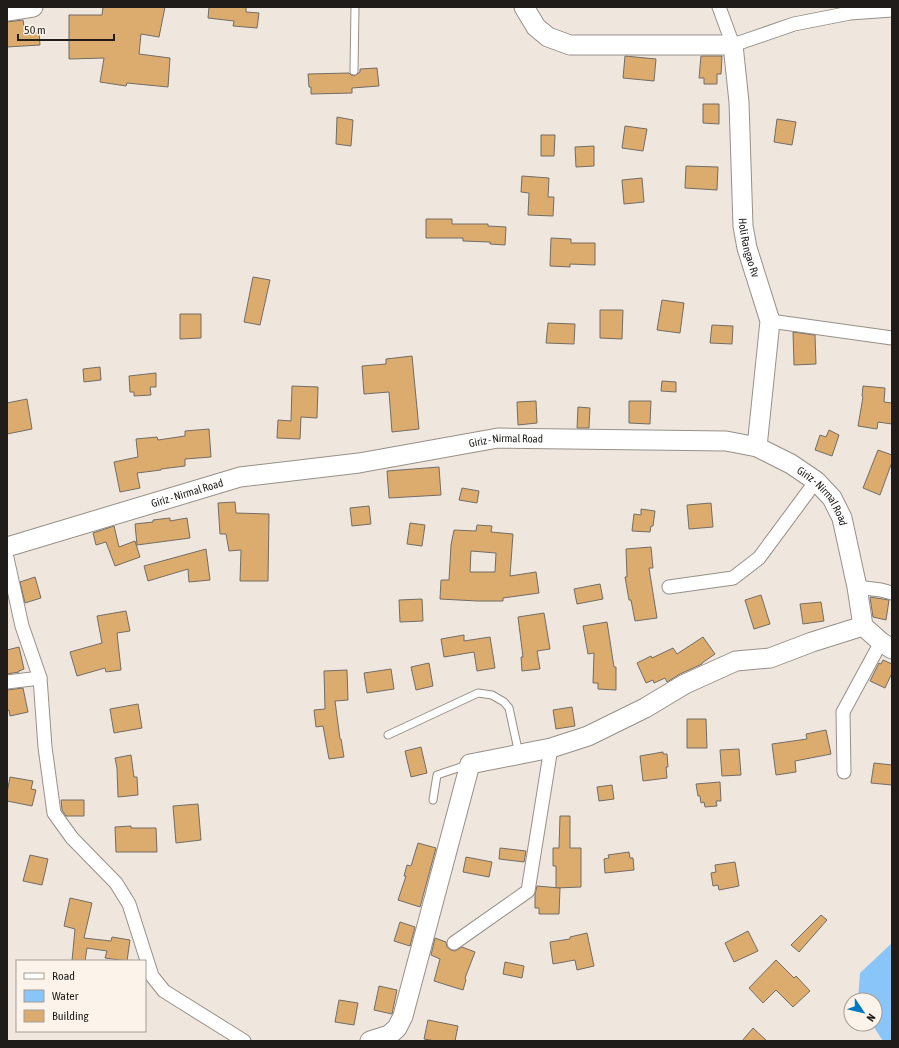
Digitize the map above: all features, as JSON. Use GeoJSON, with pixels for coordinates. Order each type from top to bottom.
{"type":"FeatureCollection","features":[{"type":"Feature","properties":{"kind":"street"},"geometry":{"type":"LineString","coordinates":[[7,10],[33,7]]}},
{"type":"Feature","properties":{"kind":"street"},"geometry":{"type":"LineString","coordinates":[[524,7],[536,27],[548,36],[570,45],[733,45],[794,24],[850,14],[892,10]]}},
{"type":"Feature","properties":{"kind":"street"},"geometry":{"type":"LineString","coordinates":[[720,7],[733,45]]}},
{"type":"Feature","properties":{"kind":"street","name":"Holi Rangao Rv"},"geometry":{"type":"LineString","coordinates":[[733,45],[739,102],[743,226],[748,248],[770,321],[757,447]]}},
{"type":"Feature","properties":{"kind":"street"},"geometry":{"type":"LineString","coordinates":[[770,321],[892,338]]}},
{"type":"Feature","properties":{"kind":"street","name":"Giriz - Nirmal Road"},"geometry":{"type":"LineString","coordinates":[[7,547],[240,477],[359,463],[498,438],[726,441],[757,447],[791,464],[816,481],[832,498],[842,518],[857,587],[863,626]]}},
{"type":"Feature","properties":{"kind":"street"},"geometry":{"type":"LineString","coordinates":[[669,587],[733,578],[759,558],[816,481]]}},
{"type":"Feature","properties":{"kind":"street"},"geometry":{"type":"LineString","coordinates":[[7,558],[22,626],[40,678],[45,748],[54,813],[72,838],[116,883],[129,904],[152,976],[164,991],[244,1041]]}},
{"type":"Feature","properties":{"kind":"street"},"geometry":{"type":"LineString","coordinates":[[857,587],[892,593]]}},
{"type":"Feature","properties":{"kind":"street"},"geometry":{"type":"LineString","coordinates":[[370,1041],[389,1035],[397,1028],[403,1016],[470,764],[551,748],[588,736],[645,708],[684,684],[736,661],[770,658],[812,642],[863,626],[886,645],[843,712],[844,772]]}},
{"type":"Feature","properties":{"kind":"street"},"geometry":{"type":"LineString","coordinates":[[7,682],[40,678]]}},
{"type":"Feature","properties":{"kind":"street"},"geometry":{"type":"LineString","coordinates":[[454,944],[528,891],[551,748]]}},
{"type":"Feature","properties":{"kind":"lane"},"geometry":{"type":"LineString","coordinates":[[354,71],[355,7]]}},
{"type":"Feature","properties":{"kind":"lane"},"geometry":{"type":"LineString","coordinates":[[388,736],[478,693],[492,694],[504,702],[508,708],[519,754]]}},
{"type":"Feature","properties":{"kind":"lane"},"geometry":{"type":"LineString","coordinates":[[433,800],[437,775],[470,764]]}},
{"type":"Feature","properties":{"kind":"water"},"geometry":{"type":"Polygon","coordinates":[[[892,943],[892,1041],[883,1041],[877,1032],[883,1032],[883,992],[859,992],[860,973],[892,943]]]}},
{"type":"Feature","properties":{"kind":"building"},"geometry":{"type":"Polygon","coordinates":[[[103,7],[165,7],[159,37],[141,34],[139,54],[170,58],[168,87],[127,83],[126,86],[100,82],[104,58],[69,59],[69,15],[102,15],[103,7]]]}},
{"type":"Feature","properties":{"kind":"building"},"geometry":{"type":"Polygon","coordinates":[[[209,7],[246,7],[246,12],[259,13],[257,28],[233,26],[234,21],[208,18],[209,7]]]}},
{"type":"Feature","properties":{"kind":"building"},"geometry":{"type":"Polygon","coordinates":[[[23,20],[24,26],[29,26],[30,30],[35,30],[35,33],[39,32],[40,45],[7,47],[7,22],[23,20]]]}},
{"type":"Feature","properties":{"kind":"building"},"geometry":{"type":"Polygon","coordinates":[[[625,56],[656,59],[654,81],[623,78],[625,56]]]}},
{"type":"Feature","properties":{"kind":"building"},"geometry":{"type":"Polygon","coordinates":[[[701,56],[722,56],[721,74],[717,74],[717,84],[704,84],[704,78],[699,78],[701,56]]]}},
{"type":"Feature","properties":{"kind":"building"},"geometry":{"type":"Polygon","coordinates":[[[377,68],[379,86],[352,88],[352,93],[311,94],[308,74],[349,73],[354,76],[360,72],[360,69],[377,68]]]}},
{"type":"Feature","properties":{"kind":"building"},"geometry":{"type":"Polygon","coordinates":[[[703,104],[719,104],[719,124],[703,123],[703,104]]]}},
{"type":"Feature","properties":{"kind":"building"},"geometry":{"type":"Polygon","coordinates":[[[337,117],[353,120],[351,146],[336,144],[337,117]]]}},
{"type":"Feature","properties":{"kind":"building"},"geometry":{"type":"Polygon","coordinates":[[[777,119],[796,122],[792,145],[774,142],[777,119]]]}},
{"type":"Feature","properties":{"kind":"building"},"geometry":{"type":"Polygon","coordinates":[[[625,126],[647,129],[643,151],[622,148],[625,126]]]}},
{"type":"Feature","properties":{"kind":"building"},"geometry":{"type":"Polygon","coordinates":[[[541,135],[555,135],[554,156],[541,156],[541,135]]]}},
{"type":"Feature","properties":{"kind":"building"},"geometry":{"type":"Polygon","coordinates":[[[594,146],[594,166],[576,167],[575,147],[594,146]]]}},
{"type":"Feature","properties":{"kind":"building"},"geometry":{"type":"Polygon","coordinates":[[[686,166],[718,167],[717,190],[685,188],[686,166]]]}},
{"type":"Feature","properties":{"kind":"building"},"geometry":{"type":"Polygon","coordinates":[[[522,176],[549,178],[548,197],[554,197],[553,216],[528,215],[529,193],[521,192],[522,176]]]}},
{"type":"Feature","properties":{"kind":"building"},"geometry":{"type":"Polygon","coordinates":[[[642,178],[644,202],[624,204],[622,180],[642,178]]]}},
{"type":"Feature","properties":{"kind":"building"},"geometry":{"type":"Polygon","coordinates":[[[426,219],[452,219],[452,224],[488,224],[488,226],[506,227],[505,245],[490,244],[490,242],[463,241],[463,238],[426,238],[426,219]]]}},
{"type":"Feature","properties":{"kind":"building"},"geometry":{"type":"Polygon","coordinates":[[[551,238],[571,239],[571,243],[595,243],[595,265],[570,264],[570,267],[550,266],[551,238]]]}},
{"type":"Feature","properties":{"kind":"building"},"geometry":{"type":"Polygon","coordinates":[[[253,277],[270,280],[260,325],[244,322],[253,277]]]}},
{"type":"Feature","properties":{"kind":"building"},"geometry":{"type":"Polygon","coordinates":[[[662,300],[684,303],[680,333],[657,330],[662,300]]]}},
{"type":"Feature","properties":{"kind":"building"},"geometry":{"type":"Polygon","coordinates":[[[600,310],[623,310],[622,339],[600,338],[600,310]]]}},
{"type":"Feature","properties":{"kind":"building"},"geometry":{"type":"Polygon","coordinates":[[[180,314],[201,314],[201,338],[180,339],[180,314]]]}},
{"type":"Feature","properties":{"kind":"building"},"geometry":{"type":"Polygon","coordinates":[[[548,323],[575,324],[574,344],[546,343],[548,323]]]}},
{"type":"Feature","properties":{"kind":"building"},"geometry":{"type":"Polygon","coordinates":[[[712,325],[733,326],[732,344],[710,343],[712,325]]]}},
{"type":"Feature","properties":{"kind":"building"},"geometry":{"type":"Polygon","coordinates":[[[793,332],[815,335],[816,364],[794,365],[793,332]]]}},
{"type":"Feature","properties":{"kind":"building"},"geometry":{"type":"Polygon","coordinates":[[[412,356],[419,429],[392,432],[389,392],[364,394],[362,366],[386,364],[386,359],[412,356]]]}},
{"type":"Feature","properties":{"kind":"building"},"geometry":{"type":"Polygon","coordinates":[[[100,367],[101,380],[84,382],[83,369],[100,367]]]}},
{"type":"Feature","properties":{"kind":"building"},"geometry":{"type":"Polygon","coordinates":[[[156,373],[156,387],[150,387],[151,395],[134,396],[134,392],[130,392],[129,376],[156,373]]]}},
{"type":"Feature","properties":{"kind":"building"},"geometry":{"type":"Polygon","coordinates":[[[662,381],[676,382],[676,392],[661,391],[662,381]]]}},
{"type":"Feature","properties":{"kind":"building"},"geometry":{"type":"Polygon","coordinates":[[[292,386],[318,387],[317,418],[301,417],[300,439],[277,438],[278,420],[291,421],[292,386]]]}},
{"type":"Feature","properties":{"kind":"building"},"geometry":{"type":"Polygon","coordinates":[[[863,386],[885,388],[884,402],[892,403],[892,424],[878,422],[877,429],[858,426],[863,397],[863,386]]]}},
{"type":"Feature","properties":{"kind":"building"},"geometry":{"type":"Polygon","coordinates":[[[27,399],[32,429],[7,434],[7,403],[27,399]]]}},
{"type":"Feature","properties":{"kind":"building"},"geometry":{"type":"Polygon","coordinates":[[[536,401],[537,423],[518,425],[517,402],[536,401]]]}},
{"type":"Feature","properties":{"kind":"building"},"geometry":{"type":"Polygon","coordinates":[[[629,401],[651,401],[650,424],[629,423],[629,401]]]}},
{"type":"Feature","properties":{"kind":"building"},"geometry":{"type":"Polygon","coordinates":[[[578,407],[590,408],[589,428],[577,428],[578,407]]]}},
{"type":"Feature","properties":{"kind":"building"},"geometry":{"type":"Polygon","coordinates":[[[209,429],[211,457],[185,459],[185,466],[137,473],[140,488],[120,492],[114,462],[138,457],[136,439],[157,437],[158,440],[185,436],[185,431],[209,429]]]}},
{"type":"Feature","properties":{"kind":"building"},"geometry":{"type":"Polygon","coordinates":[[[829,430],[839,435],[832,456],[815,450],[820,435],[826,437],[829,430]]]}},
{"type":"Feature","properties":{"kind":"building"},"geometry":{"type":"Polygon","coordinates":[[[878,450],[892,455],[892,462],[880,495],[863,488],[878,450]]]}},
{"type":"Feature","properties":{"kind":"building"},"geometry":{"type":"Polygon","coordinates":[[[439,467],[441,495],[389,498],[387,471],[439,467]]]}},
{"type":"Feature","properties":{"kind":"building"},"geometry":{"type":"Polygon","coordinates":[[[462,488],[479,491],[477,503],[459,500],[462,488]]]}},
{"type":"Feature","properties":{"kind":"building"},"geometry":{"type":"Polygon","coordinates":[[[235,502],[236,513],[269,514],[268,581],[240,581],[241,550],[229,551],[226,534],[220,534],[218,503],[235,502]]]}},
{"type":"Feature","properties":{"kind":"building"},"geometry":{"type":"Polygon","coordinates":[[[711,503],[713,527],[689,529],[687,505],[711,503]]]}},
{"type":"Feature","properties":{"kind":"building"},"geometry":{"type":"Polygon","coordinates":[[[369,506],[371,524],[352,526],[350,508],[369,506]]]}},
{"type":"Feature","properties":{"kind":"building"},"geometry":{"type":"Polygon","coordinates":[[[641,509],[655,511],[653,526],[651,526],[650,532],[632,531],[634,514],[641,515],[641,509]]]}},
{"type":"Feature","properties":{"kind":"building"},"geometry":{"type":"Polygon","coordinates":[[[170,518],[170,521],[187,518],[190,538],[137,545],[135,524],[170,518]]]}},
{"type":"Feature","properties":{"kind":"building"},"geometry":{"type":"Polygon","coordinates":[[[410,523],[425,525],[422,546],[407,544],[410,523]]]}},
{"type":"Feature","properties":{"kind":"building"},"geometry":{"type":"Polygon","coordinates":[[[477,525],[492,526],[491,532],[513,534],[510,576],[536,572],[539,593],[503,598],[503,601],[440,599],[441,580],[449,580],[451,545],[454,530],[476,531],[477,525]],[[471,551],[470,572],[495,572],[496,553],[471,551]]]}},
{"type":"Feature","properties":{"kind":"building"},"geometry":{"type":"Polygon","coordinates":[[[114,526],[119,547],[135,541],[140,557],[115,566],[106,542],[96,545],[93,533],[114,526]]]}},
{"type":"Feature","properties":{"kind":"building"},"geometry":{"type":"Polygon","coordinates":[[[651,547],[653,568],[649,568],[657,618],[635,621],[625,577],[627,577],[626,549],[651,547]]]}},
{"type":"Feature","properties":{"kind":"building"},"geometry":{"type":"Polygon","coordinates":[[[206,549],[210,580],[189,582],[188,569],[148,581],[144,566],[206,549]]]}},
{"type":"Feature","properties":{"kind":"building"},"geometry":{"type":"Polygon","coordinates":[[[35,577],[41,598],[25,603],[20,582],[35,577]]]}},
{"type":"Feature","properties":{"kind":"building"},"geometry":{"type":"Polygon","coordinates":[[[600,584],[603,599],[577,604],[574,589],[600,584]]]}},
{"type":"Feature","properties":{"kind":"building"},"geometry":{"type":"Polygon","coordinates":[[[761,595],[770,624],[754,629],[745,600],[761,595]]]}},
{"type":"Feature","properties":{"kind":"building"},"geometry":{"type":"Polygon","coordinates":[[[870,597],[889,600],[886,620],[873,617],[870,597]]]}},
{"type":"Feature","properties":{"kind":"building"},"geometry":{"type":"Polygon","coordinates":[[[422,599],[423,621],[400,622],[399,600],[422,599]]]}},
{"type":"Feature","properties":{"kind":"building"},"geometry":{"type":"Polygon","coordinates":[[[821,602],[824,621],[803,624],[800,604],[821,602]]]}},
{"type":"Feature","properties":{"kind":"building"},"geometry":{"type":"Polygon","coordinates":[[[126,611],[130,631],[117,633],[121,670],[106,672],[105,668],[77,676],[70,652],[102,643],[97,616],[126,611]]]}},
{"type":"Feature","properties":{"kind":"building"},"geometry":{"type":"Polygon","coordinates":[[[544,613],[550,649],[537,651],[540,669],[522,671],[521,657],[523,657],[518,617],[544,613]]]}},
{"type":"Feature","properties":{"kind":"building"},"geometry":{"type":"Polygon","coordinates":[[[607,622],[614,667],[616,667],[616,690],[598,689],[598,683],[593,683],[594,653],[588,654],[583,626],[607,622]]]}},
{"type":"Feature","properties":{"kind":"building"},"geometry":{"type":"Polygon","coordinates":[[[464,635],[464,641],[490,637],[495,668],[477,671],[474,652],[444,657],[441,639],[464,635]]]}},
{"type":"Feature","properties":{"kind":"building"},"geometry":{"type":"Polygon","coordinates":[[[703,637],[715,654],[702,664],[667,682],[665,678],[654,683],[653,680],[646,683],[637,663],[673,648],[677,654],[703,637]]]}},
{"type":"Feature","properties":{"kind":"building"},"geometry":{"type":"Polygon","coordinates":[[[19,647],[24,669],[19,672],[7,674],[7,650],[19,647]]]}},
{"type":"Feature","properties":{"kind":"building"},"geometry":{"type":"Polygon","coordinates":[[[883,660],[892,664],[892,673],[885,688],[870,681],[879,663],[881,664],[883,660]]]}},
{"type":"Feature","properties":{"kind":"building"},"geometry":{"type":"Polygon","coordinates":[[[429,663],[433,686],[416,690],[411,667],[429,663]]]}},
{"type":"Feature","properties":{"kind":"building"},"geometry":{"type":"Polygon","coordinates":[[[391,669],[394,689],[367,693],[364,673],[391,669]]]}},
{"type":"Feature","properties":{"kind":"building"},"geometry":{"type":"Polygon","coordinates":[[[347,670],[348,700],[335,701],[344,757],[329,759],[323,726],[316,727],[314,710],[325,709],[324,671],[347,670]]]}},
{"type":"Feature","properties":{"kind":"building"},"geometry":{"type":"Polygon","coordinates":[[[23,688],[28,712],[10,716],[9,710],[7,711],[7,690],[23,688]]]}},
{"type":"Feature","properties":{"kind":"building"},"geometry":{"type":"Polygon","coordinates":[[[138,704],[142,728],[114,733],[110,709],[138,704]]]}},
{"type":"Feature","properties":{"kind":"building"},"geometry":{"type":"Polygon","coordinates":[[[572,707],[575,726],[556,729],[553,710],[572,707]]]}},
{"type":"Feature","properties":{"kind":"building"},"geometry":{"type":"Polygon","coordinates":[[[687,719],[706,719],[707,748],[687,748],[687,719]]]}},
{"type":"Feature","properties":{"kind":"building"},"geometry":{"type":"Polygon","coordinates":[[[826,730],[831,754],[795,761],[796,772],[776,775],[772,744],[807,739],[806,734],[826,730]]]}},
{"type":"Feature","properties":{"kind":"building"},"geometry":{"type":"Polygon","coordinates":[[[421,747],[427,773],[411,777],[405,751],[421,747]]]}},
{"type":"Feature","properties":{"kind":"building"},"geometry":{"type":"Polygon","coordinates":[[[739,749],[741,775],[722,776],[720,750],[739,749]]]}},
{"type":"Feature","properties":{"kind":"building"},"geometry":{"type":"Polygon","coordinates":[[[663,752],[663,754],[667,754],[667,778],[643,781],[640,756],[663,752]]]}},
{"type":"Feature","properties":{"kind":"building"},"geometry":{"type":"Polygon","coordinates":[[[131,755],[134,777],[137,777],[138,795],[118,797],[117,768],[115,758],[131,755]]]}},
{"type":"Feature","properties":{"kind":"building"},"geometry":{"type":"Polygon","coordinates":[[[874,763],[892,765],[892,785],[871,783],[874,763]]]}},
{"type":"Feature","properties":{"kind":"building"},"geometry":{"type":"Polygon","coordinates":[[[10,777],[33,781],[31,789],[36,790],[32,806],[7,801],[10,777]]]}},
{"type":"Feature","properties":{"kind":"building"},"geometry":{"type":"Polygon","coordinates":[[[720,782],[721,801],[716,801],[717,806],[705,807],[704,802],[701,803],[700,796],[698,796],[696,784],[720,782]]]}},
{"type":"Feature","properties":{"kind":"building"},"geometry":{"type":"Polygon","coordinates":[[[612,785],[614,799],[599,801],[597,787],[612,785]]]}},
{"type":"Feature","properties":{"kind":"building"},"geometry":{"type":"Polygon","coordinates":[[[61,800],[84,800],[84,816],[66,816],[62,810],[61,800]]]}},
{"type":"Feature","properties":{"kind":"building"},"geometry":{"type":"Polygon","coordinates":[[[198,804],[201,840],[176,843],[173,806],[198,804]]]}},
{"type":"Feature","properties":{"kind":"building"},"geometry":{"type":"Polygon","coordinates":[[[560,816],[570,816],[570,848],[581,848],[581,887],[556,888],[556,866],[553,866],[553,848],[559,848],[560,816]]]}},
{"type":"Feature","properties":{"kind":"building"},"geometry":{"type":"Polygon","coordinates":[[[131,826],[131,828],[156,828],[157,852],[116,852],[115,827],[131,826]]]}},
{"type":"Feature","properties":{"kind":"building"},"geometry":{"type":"Polygon","coordinates":[[[418,843],[436,848],[420,907],[398,900],[406,876],[404,876],[407,865],[411,866],[418,843]]]}},
{"type":"Feature","properties":{"kind":"building"},"geometry":{"type":"Polygon","coordinates":[[[500,848],[526,851],[524,862],[499,859],[500,848]]]}},
{"type":"Feature","properties":{"kind":"building"},"geometry":{"type":"Polygon","coordinates":[[[629,852],[630,858],[633,858],[634,870],[605,873],[604,859],[609,858],[608,855],[629,852]]]}},
{"type":"Feature","properties":{"kind":"building"},"geometry":{"type":"Polygon","coordinates":[[[30,855],[48,859],[42,885],[23,881],[30,855]]]}},
{"type":"Feature","properties":{"kind":"building"},"geometry":{"type":"Polygon","coordinates":[[[466,857],[492,862],[489,877],[463,872],[466,857]]]}},
{"type":"Feature","properties":{"kind":"building"},"geometry":{"type":"Polygon","coordinates":[[[735,862],[739,886],[719,890],[718,885],[713,886],[711,873],[716,872],[715,865],[735,862]]]}},
{"type":"Feature","properties":{"kind":"building"},"geometry":{"type":"Polygon","coordinates":[[[537,886],[560,888],[559,914],[539,914],[539,908],[535,908],[535,894],[537,886]]]}},
{"type":"Feature","properties":{"kind":"building"},"geometry":{"type":"Polygon","coordinates":[[[70,898],[92,903],[84,938],[111,941],[112,937],[130,940],[127,960],[105,958],[107,951],[87,948],[85,960],[72,960],[75,929],[64,926],[70,898]]]}},
{"type":"Feature","properties":{"kind":"building"},"geometry":{"type":"Polygon","coordinates":[[[821,915],[827,920],[799,952],[791,945],[821,915]]]}},
{"type":"Feature","properties":{"kind":"building"},"geometry":{"type":"Polygon","coordinates":[[[400,922],[415,927],[410,946],[394,941],[400,922]]]}},
{"type":"Feature","properties":{"kind":"building"},"geometry":{"type":"Polygon","coordinates":[[[748,931],[758,951],[734,962],[725,943],[748,931]]]}},
{"type":"Feature","properties":{"kind":"building"},"geometry":{"type":"Polygon","coordinates":[[[587,933],[594,966],[577,970],[575,960],[553,964],[550,942],[570,939],[570,937],[587,933]]]}},
{"type":"Feature","properties":{"kind":"building"},"geometry":{"type":"Polygon","coordinates":[[[435,938],[446,942],[447,947],[451,950],[455,951],[462,947],[475,952],[465,978],[466,980],[463,990],[434,981],[440,959],[431,955],[435,938]]]}},
{"type":"Feature","properties":{"kind":"building"},"geometry":{"type":"Polygon","coordinates":[[[776,960],[794,978],[796,976],[810,991],[793,1007],[776,990],[763,1003],[749,988],[776,960]]]}},
{"type":"Feature","properties":{"kind":"building"},"geometry":{"type":"Polygon","coordinates":[[[505,962],[524,966],[522,978],[503,974],[505,962]]]}},
{"type":"Feature","properties":{"kind":"building"},"geometry":{"type":"Polygon","coordinates":[[[379,986],[397,990],[392,1014],[374,1010],[379,986]]]}},
{"type":"Feature","properties":{"kind":"building"},"geometry":{"type":"Polygon","coordinates":[[[339,1000],[358,1003],[354,1025],[335,1022],[339,1000]]]}},
{"type":"Feature","properties":{"kind":"building"},"geometry":{"type":"Polygon","coordinates":[[[428,1020],[458,1026],[455,1041],[435,1041],[424,1039],[428,1020]]]}},
{"type":"Feature","properties":{"kind":"building"},"geometry":{"type":"Polygon","coordinates":[[[753,1028],[767,1041],[742,1041],[753,1028]]]}}]}
